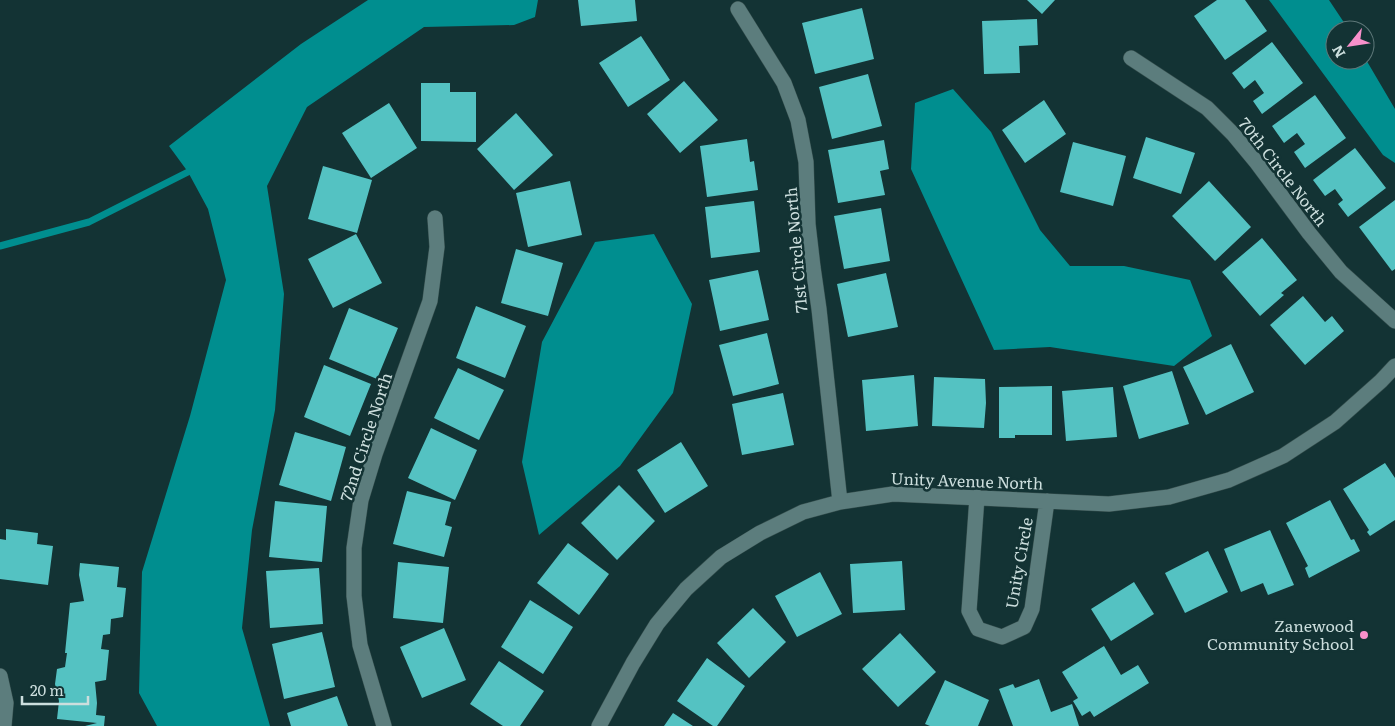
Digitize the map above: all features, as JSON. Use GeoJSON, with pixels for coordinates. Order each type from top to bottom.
{"type":"FeatureCollection","features":[{"type":"Feature","properties":{"kind":"street","name":"71st Circle North"},"geometry":{"type":"LineString","coordinates":[[738,10],[784,83],[798,120],[806,162],[808,224],[840,502]]}},
{"type":"Feature","properties":{"kind":"street","name":"70th Circle North"},"geometry":{"type":"LineString","coordinates":[[1131,58],[1207,108],[1233,134],[1341,272],[1395,322]]}},
{"type":"Feature","properties":{"kind":"street","name":"72nd Circle North"},"geometry":{"type":"LineString","coordinates":[[384,726],[360,645],[354,596],[354,548],[362,500],[375,454],[430,301],[437,247],[435,218]]}},
{"type":"Feature","properties":{"kind":"street","name":"Unity Avenue North"},"geometry":{"type":"LineString","coordinates":[[598,726],[656,624],[693,582],[721,557],[760,532],[803,512],[840,502],[893,494],[1109,504],[1169,497],[1229,480],[1283,456],[1335,422],[1395,366]]}},
{"type":"Feature","properties":{"kind":"street","name":"Unity Circle"},"geometry":{"type":"LineString","coordinates":[[977,497],[969,611],[978,629],[1002,636],[1024,627],[1032,609],[1047,501]]}},
{"type":"Feature","properties":{"kind":"street"},"geometry":{"type":"LineString","coordinates":[[0,676],[6,704],[4,726]]}},
{"type":"Feature","properties":{"kind":"water"},"geometry":{"type":"Polygon","coordinates":[[[368,0],[538,0],[535,17],[514,25],[424,27],[307,107],[267,186],[284,294],[275,410],[252,530],[242,628],[270,726],[157,726],[139,693],[142,572],[190,416],[226,280],[208,209],[188,172],[169,146],[301,44],[368,0]]]}},
{"type":"Feature","properties":{"kind":"water"},"geometry":{"type":"Polygon","coordinates":[[[1269,0],[1329,0],[1342,20],[1325,20],[1325,70],[1372,70],[1395,109],[1395,163],[1383,155],[1269,0]]]}},
{"type":"Feature","properties":{"kind":"water"},"geometry":{"type":"Polygon","coordinates":[[[953,89],[991,132],[1040,230],[1070,266],[1124,266],[1190,280],[1212,336],[1174,366],[1050,347],[994,350],[911,169],[915,103],[953,89]]]}},
{"type":"Feature","properties":{"kind":"water"},"geometry":{"type":"Polygon","coordinates":[[[654,234],[692,304],[673,393],[620,466],[539,535],[522,462],[542,342],[595,242],[654,234]]]}},
{"type":"Feature","properties":{"kind":"building"},"geometry":{"type":"Polygon","coordinates":[[[578,0],[635,0],[637,21],[581,26],[578,0]]]}},
{"type":"Feature","properties":{"kind":"building"},"geometry":{"type":"Polygon","coordinates":[[[1027,0],[1055,0],[1042,14],[1027,0]]]}},
{"type":"Feature","properties":{"kind":"building"},"geometry":{"type":"Polygon","coordinates":[[[1217,0],[1245,0],[1267,31],[1225,60],[1194,16],[1217,0]]]}},
{"type":"Feature","properties":{"kind":"building"},"geometry":{"type":"Polygon","coordinates":[[[862,8],[874,59],[815,74],[802,23],[862,8]]]}},
{"type":"Feature","properties":{"kind":"building"},"geometry":{"type":"Polygon","coordinates":[[[1037,19],[1038,45],[1019,46],[1020,73],[984,74],[982,21],[1037,19]]]}},
{"type":"Feature","properties":{"kind":"building"},"geometry":{"type":"Polygon","coordinates":[[[641,36],[670,80],[628,107],[599,63],[641,36]]]}},
{"type":"Feature","properties":{"kind":"building"},"geometry":{"type":"Polygon","coordinates":[[[1272,42],[1303,83],[1262,114],[1253,101],[1264,93],[1255,80],[1244,89],[1232,73],[1272,42]]]}},
{"type":"Feature","properties":{"kind":"building"},"geometry":{"type":"Polygon","coordinates":[[[868,74],[882,126],[832,139],[819,87],[868,74]]]}},
{"type":"Feature","properties":{"kind":"building"},"geometry":{"type":"Polygon","coordinates":[[[684,81],[718,120],[680,153],[647,114],[684,81]]]}},
{"type":"Feature","properties":{"kind":"building"},"geometry":{"type":"Polygon","coordinates":[[[421,83],[450,83],[450,92],[476,92],[476,142],[421,141],[421,83]]]}},
{"type":"Feature","properties":{"kind":"building"},"geometry":{"type":"Polygon","coordinates":[[[1315,95],[1346,138],[1305,168],[1294,152],[1305,144],[1297,133],[1284,143],[1272,126],[1315,95]]]}},
{"type":"Feature","properties":{"kind":"building"},"geometry":{"type":"Polygon","coordinates":[[[1044,100],[1066,134],[1025,163],[1002,130],[1044,100]]]}},
{"type":"Feature","properties":{"kind":"building"},"geometry":{"type":"Polygon","coordinates":[[[389,103],[417,148],[371,178],[342,133],[389,103]]]}},
{"type":"Feature","properties":{"kind":"building"},"geometry":{"type":"Polygon","coordinates":[[[516,113],[553,155],[514,190],[477,149],[516,113]]]}},
{"type":"Feature","properties":{"kind":"building"},"geometry":{"type":"Polygon","coordinates":[[[1146,137],[1195,153],[1181,194],[1133,178],[1146,137]]]}},
{"type":"Feature","properties":{"kind":"building"},"geometry":{"type":"Polygon","coordinates":[[[747,139],[750,162],[754,161],[758,190],[707,197],[700,146],[747,139]]]}},
{"type":"Feature","properties":{"kind":"building"},"geometry":{"type":"Polygon","coordinates":[[[884,140],[889,169],[880,171],[885,195],[838,203],[828,150],[884,140]]]}},
{"type":"Feature","properties":{"kind":"building"},"geometry":{"type":"Polygon","coordinates":[[[1073,142],[1126,156],[1113,206],[1060,192],[1073,142]]]}},
{"type":"Feature","properties":{"kind":"building"},"geometry":{"type":"Polygon","coordinates":[[[1355,148],[1386,188],[1348,217],[1338,204],[1343,200],[1335,189],[1325,196],[1313,180],[1355,148]]]}},
{"type":"Feature","properties":{"kind":"building"},"geometry":{"type":"Polygon","coordinates":[[[323,166],[372,180],[357,233],[308,219],[323,166]]]}},
{"type":"Feature","properties":{"kind":"building"},"geometry":{"type":"Polygon","coordinates":[[[570,181],[582,235],[528,247],[516,193],[570,181]]]}},
{"type":"Feature","properties":{"kind":"building"},"geometry":{"type":"Polygon","coordinates":[[[1209,181],[1251,227],[1215,261],[1172,216],[1209,181]]]}},
{"type":"Feature","properties":{"kind":"building"},"geometry":{"type":"Polygon","coordinates":[[[1395,200],[1395,269],[1392,271],[1359,227],[1395,200]]]}},
{"type":"Feature","properties":{"kind":"building"},"geometry":{"type":"Polygon","coordinates":[[[754,201],[760,252],[711,258],[705,207],[754,201]]]}},
{"type":"Feature","properties":{"kind":"building"},"geometry":{"type":"Polygon","coordinates":[[[881,208],[890,261],[844,269],[834,216],[881,208]]]}},
{"type":"Feature","properties":{"kind":"building"},"geometry":{"type":"Polygon","coordinates":[[[356,234],[382,283],[333,308],[308,259],[356,234]]]}},
{"type":"Feature","properties":{"kind":"building"},"geometry":{"type":"Polygon","coordinates":[[[1262,238],[1297,280],[1281,293],[1284,295],[1260,316],[1222,272],[1262,238]]]}},
{"type":"Feature","properties":{"kind":"building"},"geometry":{"type":"Polygon","coordinates":[[[516,249],[563,263],[548,316],[501,303],[516,249]]]}},
{"type":"Feature","properties":{"kind":"building"},"geometry":{"type":"Polygon","coordinates":[[[758,270],[769,320],[720,331],[709,280],[758,270]]]}},
{"type":"Feature","properties":{"kind":"building"},"geometry":{"type":"Polygon","coordinates":[[[886,273],[898,327],[848,337],[837,284],[886,273]]]}},
{"type":"Feature","properties":{"kind":"building"},"geometry":{"type":"Polygon","coordinates":[[[1303,296],[1325,322],[1332,316],[1344,331],[1305,365],[1270,325],[1303,296]]]}},
{"type":"Feature","properties":{"kind":"building"},"geometry":{"type":"Polygon","coordinates":[[[476,306],[526,326],[505,378],[456,358],[476,306]]]}},
{"type":"Feature","properties":{"kind":"building"},"geometry":{"type":"Polygon","coordinates":[[[349,308],[398,328],[377,379],[329,359],[349,308]]]}},
{"type":"Feature","properties":{"kind":"building"},"geometry":{"type":"Polygon","coordinates":[[[767,333],[779,384],[733,396],[719,345],[767,333]]]}},
{"type":"Feature","properties":{"kind":"building"},"geometry":{"type":"Polygon","coordinates":[[[1231,344],[1254,392],[1206,415],[1183,367],[1231,344]]]}},
{"type":"Feature","properties":{"kind":"building"},"geometry":{"type":"Polygon","coordinates":[[[324,365],[371,384],[350,436],[304,417],[324,365]]]}},
{"type":"Feature","properties":{"kind":"building"},"geometry":{"type":"Polygon","coordinates":[[[458,368],[504,390],[479,440],[434,418],[458,368]]]}},
{"type":"Feature","properties":{"kind":"building"},"geometry":{"type":"Polygon","coordinates":[[[1172,371],[1189,424],[1139,439],[1123,386],[1172,371]]]}},
{"type":"Feature","properties":{"kind":"building"},"geometry":{"type":"Polygon","coordinates":[[[914,375],[918,426],[866,431],[862,380],[914,375]]]}},
{"type":"Feature","properties":{"kind":"building"},"geometry":{"type":"Polygon","coordinates":[[[934,377],[985,379],[984,428],[932,426],[934,377]]]}},
{"type":"Feature","properties":{"kind":"building"},"geometry":{"type":"Polygon","coordinates":[[[1052,386],[1052,435],[1015,435],[1015,438],[999,438],[999,387],[1052,386]]]}},
{"type":"Feature","properties":{"kind":"building"},"geometry":{"type":"Polygon","coordinates":[[[1113,387],[1117,437],[1066,441],[1062,391],[1113,387]]]}},
{"type":"Feature","properties":{"kind":"building"},"geometry":{"type":"Polygon","coordinates":[[[783,393],[794,445],[742,455],[732,404],[783,393]]]}},
{"type":"Feature","properties":{"kind":"building"},"geometry":{"type":"Polygon","coordinates":[[[431,428],[477,450],[455,500],[408,478],[431,428]]]}},
{"type":"Feature","properties":{"kind":"building"},"geometry":{"type":"Polygon","coordinates":[[[295,432],[346,447],[331,501],[279,485],[295,432]]]}},
{"type":"Feature","properties":{"kind":"building"},"geometry":{"type":"Polygon","coordinates":[[[681,442],[708,486],[665,513],[637,470],[681,442]]]}},
{"type":"Feature","properties":{"kind":"building"},"geometry":{"type":"Polygon","coordinates":[[[1385,463],[1395,478],[1395,520],[1370,536],[1367,532],[1369,530],[1343,489],[1385,463]]]}},
{"type":"Feature","properties":{"kind":"building"},"geometry":{"type":"Polygon","coordinates":[[[619,485],[655,521],[617,560],[581,523],[619,485]]]}},
{"type":"Feature","properties":{"kind":"building"},"geometry":{"type":"Polygon","coordinates":[[[407,491],[451,502],[445,525],[452,527],[444,557],[393,544],[407,491]]]}},
{"type":"Feature","properties":{"kind":"building"},"geometry":{"type":"Polygon","coordinates":[[[1330,500],[1351,540],[1354,539],[1360,551],[1309,578],[1305,568],[1308,566],[1286,523],[1330,500]]]}},
{"type":"Feature","properties":{"kind":"building"},"geometry":{"type":"Polygon","coordinates":[[[275,501],[327,506],[322,562],[269,557],[275,501]]]}},
{"type":"Feature","properties":{"kind":"building"},"geometry":{"type":"Polygon","coordinates":[[[6,529],[38,533],[37,544],[53,546],[48,585],[0,579],[0,539],[6,540],[6,529]]]}},
{"type":"Feature","properties":{"kind":"building"},"geometry":{"type":"Polygon","coordinates":[[[1270,530],[1294,585],[1268,595],[1263,583],[1241,592],[1224,549],[1270,530]]]}},
{"type":"Feature","properties":{"kind":"building"},"geometry":{"type":"Polygon","coordinates":[[[568,543],[609,574],[579,615],[537,583],[568,543]]]}},
{"type":"Feature","properties":{"kind":"building"},"geometry":{"type":"Polygon","coordinates":[[[1208,551],[1228,592],[1185,613],[1165,573],[1208,551]]]}},
{"type":"Feature","properties":{"kind":"building"},"geometry":{"type":"Polygon","coordinates":[[[902,561],[905,610],[853,613],[850,564],[902,561]]]}},
{"type":"Feature","properties":{"kind":"building"},"geometry":{"type":"Polygon","coordinates":[[[398,562],[449,567],[443,623],[393,618],[398,562]]]}},
{"type":"Feature","properties":{"kind":"building"},"geometry":{"type":"Polygon","coordinates":[[[80,563],[119,567],[117,587],[126,588],[123,617],[111,619],[110,634],[103,635],[101,649],[109,650],[106,680],[95,682],[96,715],[105,716],[104,726],[85,726],[97,723],[57,719],[59,701],[55,684],[57,669],[65,667],[70,603],[84,601],[79,575],[80,563]]]}},
{"type":"Feature","properties":{"kind":"building"},"geometry":{"type":"Polygon","coordinates":[[[319,568],[323,624],[270,628],[266,571],[319,568]]]}},
{"type":"Feature","properties":{"kind":"building"},"geometry":{"type":"Polygon","coordinates":[[[820,572],[842,614],[797,637],[775,596],[820,572]]]}},
{"type":"Feature","properties":{"kind":"building"},"geometry":{"type":"Polygon","coordinates":[[[1134,582],[1154,614],[1111,641],[1091,609],[1134,582]]]}},
{"type":"Feature","properties":{"kind":"building"},"geometry":{"type":"Polygon","coordinates":[[[530,600],[573,627],[543,674],[501,647],[530,600]]]}},
{"type":"Feature","properties":{"kind":"building"},"geometry":{"type":"Polygon","coordinates":[[[753,608],[786,642],[749,678],[717,643],[753,608]]]}},
{"type":"Feature","properties":{"kind":"building"},"geometry":{"type":"Polygon","coordinates":[[[444,628],[466,680],[422,698],[400,647],[444,628]]]}},
{"type":"Feature","properties":{"kind":"building"},"geometry":{"type":"Polygon","coordinates":[[[322,632],[335,687],[284,699],[272,644],[322,632]]]}},
{"type":"Feature","properties":{"kind":"building"},"geometry":{"type":"Polygon","coordinates":[[[900,633],[936,672],[898,707],[862,669],[900,633]]]}},
{"type":"Feature","properties":{"kind":"building"},"geometry":{"type":"Polygon","coordinates":[[[1104,646],[1121,675],[1138,665],[1149,683],[1094,717],[1090,711],[1082,716],[1073,701],[1078,698],[1062,672],[1104,646]]]}},
{"type":"Feature","properties":{"kind":"building"},"geometry":{"type":"Polygon","coordinates":[[[707,658],[745,686],[717,726],[713,726],[677,701],[707,658]]]}},
{"type":"Feature","properties":{"kind":"building"},"geometry":{"type":"Polygon","coordinates":[[[499,661],[544,691],[520,726],[503,726],[470,704],[499,661]]]}},
{"type":"Feature","properties":{"kind":"building"},"geometry":{"type":"Polygon","coordinates":[[[1039,679],[1051,712],[1072,704],[1079,726],[1013,726],[999,689],[1013,684],[1015,688],[1039,679]]]}},
{"type":"Feature","properties":{"kind":"building"},"geometry":{"type":"Polygon","coordinates":[[[945,680],[989,700],[978,726],[930,726],[925,724],[945,680]]]}},
{"type":"Feature","properties":{"kind":"building"},"geometry":{"type":"Polygon","coordinates":[[[337,696],[348,726],[291,726],[287,713],[337,696]]]}},
{"type":"Feature","properties":{"kind":"building"},"geometry":{"type":"Polygon","coordinates":[[[673,713],[693,726],[664,726],[673,713]]]}},
{"type":"Feature","properties":{"kind":"waterway"},"geometry":{"type":"LineString","coordinates":[[0,246],[89,222],[188,172]]}},
{"type":"Feature","properties":{"kind":"place","name":"Zanewood Community School"},"geometry":{"type":"Point","coordinates":[1364,635]}}]}
